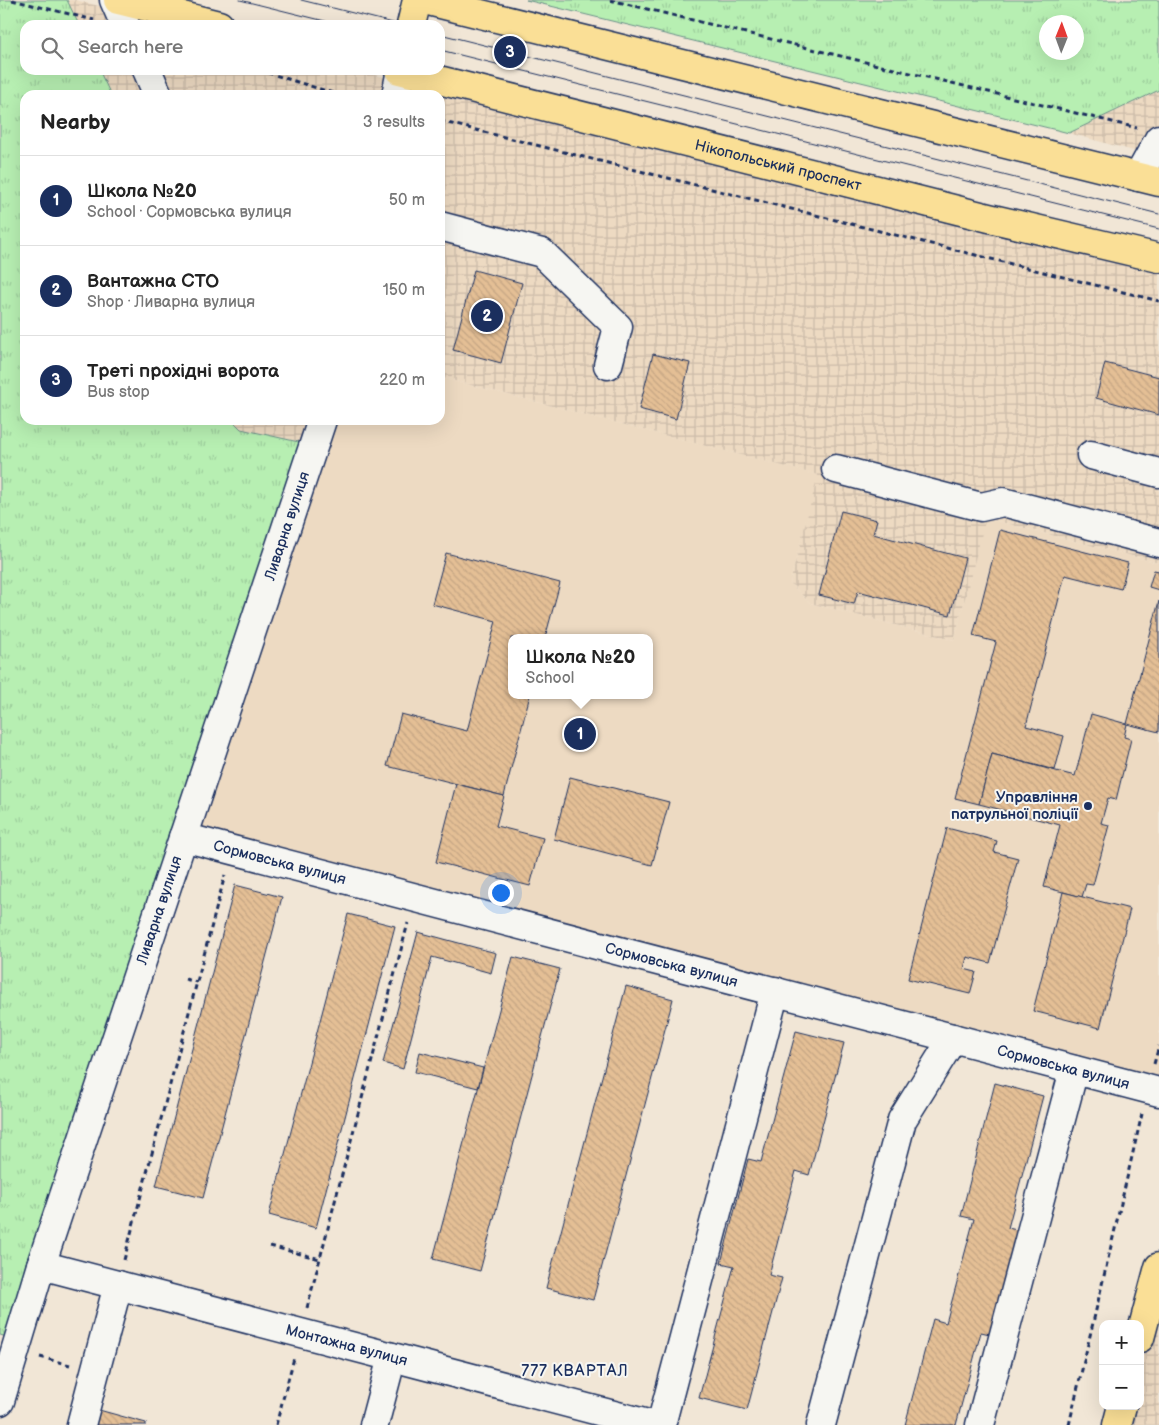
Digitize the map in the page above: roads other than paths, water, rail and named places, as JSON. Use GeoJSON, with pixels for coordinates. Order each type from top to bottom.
{"type":"FeatureCollection","features":[{"type":"Feature","properties":{"kind":"main road"},"geometry":{"type":"LineString","coordinates":[[118,0],[199,20]]}},
{"type":"Feature","properties":{"kind":"main road"},"geometry":{"type":"LineString","coordinates":[[412,20],[417,0]]}},
{"type":"Feature","properties":{"kind":"main road"},"geometry":{"type":"LineString","coordinates":[[424,0],[1148,179]]}},
{"type":"Feature","properties":{"kind":"main road","name":"Нікопольський проспект"},"geometry":{"type":"LineString","coordinates":[[421,75],[989,218],[1159,258]]}},
{"type":"Feature","properties":{"kind":"main road"},"geometry":{"type":"LineString","coordinates":[[1144,1323],[1159,1266]]}},
{"type":"Feature","properties":{"kind":"main road"},"geometry":{"type":"LineString","coordinates":[[1117,1425],[1121,1410]]}},
{"type":"Feature","properties":{"kind":"street"},"geometry":{"type":"LineString","coordinates":[[114,0],[123,20]]}},
{"type":"Feature","properties":{"kind":"street"},"geometry":{"type":"LineString","coordinates":[[149,75],[156,90]]}},
{"type":"Feature","properties":{"kind":"street"},"geometry":{"type":"LineString","coordinates":[[397,90],[400,75]]}},
{"type":"Feature","properties":{"kind":"street"},"geometry":{"type":"LineString","coordinates":[[1148,179],[1149,134]]}},
{"type":"Feature","properties":{"kind":"street"},"geometry":{"type":"LineString","coordinates":[[445,227],[542,253],[618,327],[608,365]]}},
{"type":"Feature","properties":{"kind":"street","name":"Ливарна вулиця"},"geometry":{"type":"LineString","coordinates":[[0,1401],[8,1348],[41,1265],[320,425]]}},
{"type":"Feature","properties":{"kind":"street"},"geometry":{"type":"LineString","coordinates":[[1091,455],[1159,473]]}},
{"type":"Feature","properties":{"kind":"street"},"geometry":{"type":"LineString","coordinates":[[836,469],[981,507],[1003,502],[1159,543]]}},
{"type":"Feature","properties":{"kind":"street","name":"Сормовська вулиця"},"geometry":{"type":"LineString","coordinates":[[183,837],[1153,1090]]}},
{"type":"Feature","properties":{"kind":"street"},"geometry":{"type":"LineString","coordinates":[[661,1425],[774,992]]}},
{"type":"Feature","properties":{"kind":"street"},"geometry":{"type":"LineString","coordinates":[[821,1425],[902,1120],[954,1038]]}},
{"type":"Feature","properties":{"kind":"street"},"geometry":{"type":"LineString","coordinates":[[980,1425],[1074,1070]]}},
{"type":"Feature","properties":{"kind":"street","name":"Монтажна вулиця"},"geometry":{"type":"LineString","coordinates":[[41,1265],[392,1357],[608,1419],[652,1425]]}},
{"type":"Feature","properties":{"kind":"street"},"geometry":{"type":"LineString","coordinates":[[81,1425],[118,1285]]}},
{"type":"Feature","properties":{"kind":"street"},"geometry":{"type":"LineString","coordinates":[[374,1425],[392,1357]]}},
{"type":"Feature","properties":{"kind":"tram line"},"geometry":{"type":"LineString","coordinates":[[240,0],[321,20]]}},
{"type":"Feature","properties":{"kind":"tram line"},"geometry":{"type":"LineString","coordinates":[[301,0],[381,20]]}},
{"type":"Feature","properties":{"kind":"tram line"},"geometry":{"type":"LineString","coordinates":[[445,35],[1159,214]]}},
{"type":"Feature","properties":{"kind":"tram line"},"geometry":{"type":"LineString","coordinates":[[445,51],[1159,229]]}},
{"type":"Feature","properties":{"kind":"place","name":"Треті прохідні ворота"},"geometry":{"type":"Point","coordinates":[510,52]}},
{"type":"Feature","properties":{"kind":"place","name":"Вантажна СТО"},"geometry":{"type":"Point","coordinates":[487,316]}},
{"type":"Feature","properties":{"kind":"place","name":"Школа №20"},"geometry":{"type":"Point","coordinates":[580,734]}},
{"type":"Feature","properties":{"kind":"place","name":"Управління патрульної поліції"},"geometry":{"type":"Point","coordinates":[1088,806]}},
{"type":"Feature","properties":{"kind":"district","name":"777 КВАРТАЛ"},"geometry":{"type":"Point","coordinates":[575,1371]}}]}
